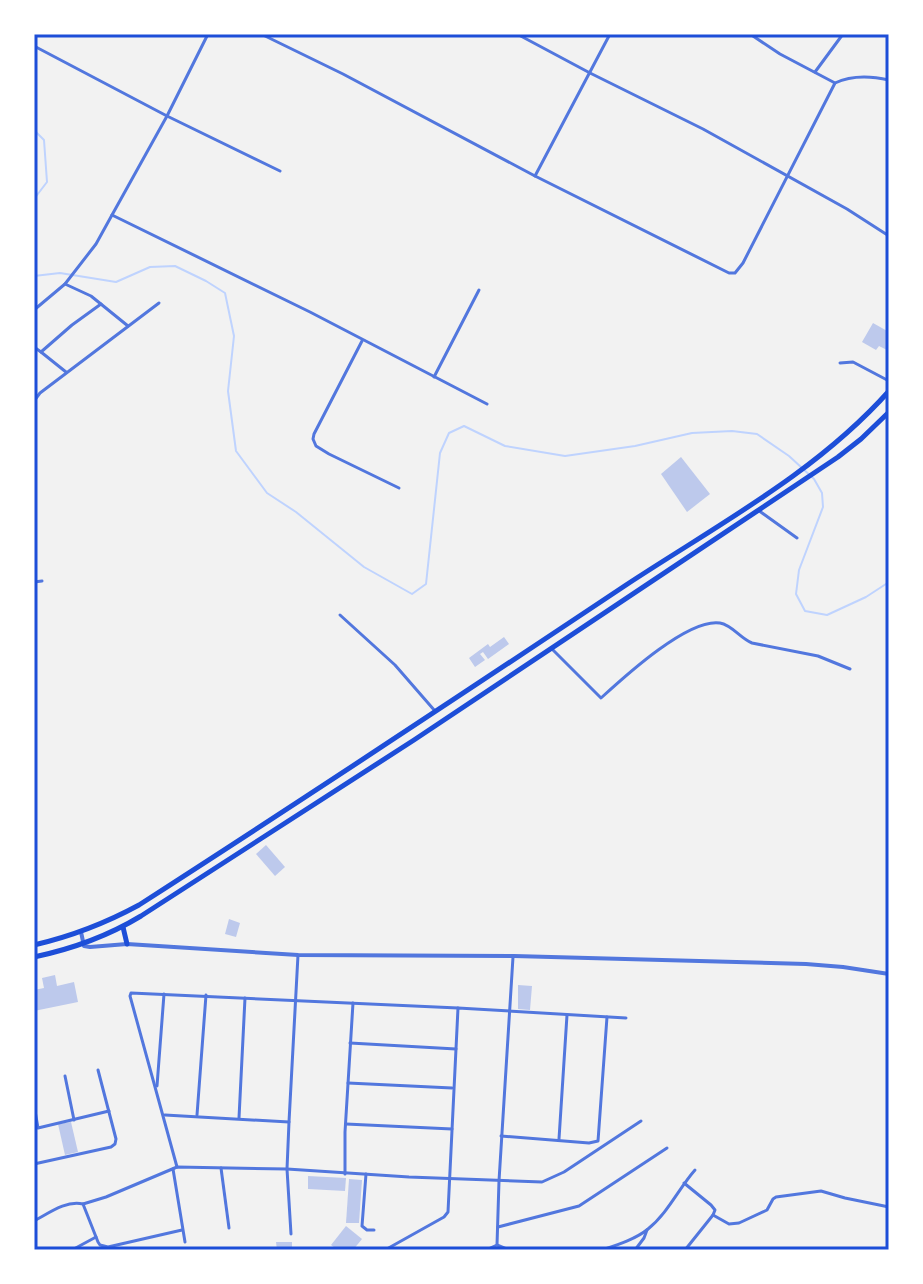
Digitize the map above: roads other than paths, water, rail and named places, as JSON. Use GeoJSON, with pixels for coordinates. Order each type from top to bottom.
{"type":"FeatureCollection","features":[{"type":"Feature","properties":{"kind":"highway"},"geometry":{"type":"LineString","coordinates":[[34,945],[67,938],[116,918],[304,799],[795,476],[845,436],[889,391]]}},
{"type":"Feature","properties":{"kind":"highway"},"geometry":{"type":"LineString","coordinates":[[34,957],[83,944],[123,927],[331,794],[838,457],[889,412]]}},
{"type":"Feature","properties":{"kind":"highway"},"geometry":{"type":"LineString","coordinates":[[673,554],[678,564]]}},
{"type":"Feature","properties":{"kind":"highway"},"geometry":{"type":"LineString","coordinates":[[123,927],[127,944]]}},
{"type":"Feature","properties":{"kind":"street"},"geometry":{"type":"LineString","coordinates":[[34,310],[65,284],[96,244],[167,116],[208,34]]}},
{"type":"Feature","properties":{"kind":"street"},"geometry":{"type":"LineString","coordinates":[[261,34],[729,273],[735,273],[743,263],[835,83],[853,77],[889,80]]}},
{"type":"Feature","properties":{"kind":"street"},"geometry":{"type":"LineString","coordinates":[[517,34],[703,129],[847,209],[889,236]]}},
{"type":"Feature","properties":{"kind":"street"},"geometry":{"type":"LineString","coordinates":[[535,176],[610,34]]}},
{"type":"Feature","properties":{"kind":"street"},"geometry":{"type":"LineString","coordinates":[[750,34],[835,83]]}},
{"type":"Feature","properties":{"kind":"street"},"geometry":{"type":"LineString","coordinates":[[815,72],[843,34]]}},
{"type":"Feature","properties":{"kind":"street"},"geometry":{"type":"LineString","coordinates":[[34,46],[280,171]]}},
{"type":"Feature","properties":{"kind":"street"},"geometry":{"type":"LineString","coordinates":[[112,215],[310,312],[487,404]]}},
{"type":"Feature","properties":{"kind":"street"},"geometry":{"type":"LineString","coordinates":[[65,284],[91,296],[128,326]]}},
{"type":"Feature","properties":{"kind":"street"},"geometry":{"type":"LineString","coordinates":[[434,377],[479,290]]}},
{"type":"Feature","properties":{"kind":"street"},"geometry":{"type":"LineString","coordinates":[[34,401],[40,393],[159,303]]}},
{"type":"Feature","properties":{"kind":"street"},"geometry":{"type":"LineString","coordinates":[[41,352],[101,304]]}},
{"type":"Feature","properties":{"kind":"street"},"geometry":{"type":"LineString","coordinates":[[362,341],[313,439],[316,446],[329,454],[399,488]]}},
{"type":"Feature","properties":{"kind":"street"},"geometry":{"type":"LineString","coordinates":[[34,347],[67,372]]}},
{"type":"Feature","properties":{"kind":"street"},"geometry":{"type":"LineString","coordinates":[[840,363],[853,362],[889,381]]}},
{"type":"Feature","properties":{"kind":"street"},"geometry":{"type":"LineString","coordinates":[[34,389],[40,393]]}},
{"type":"Feature","properties":{"kind":"street"},"geometry":{"type":"LineString","coordinates":[[758,510],[797,538]]}},
{"type":"Feature","properties":{"kind":"street"},"geometry":{"type":"LineString","coordinates":[[34,582],[42,581]]}},
{"type":"Feature","properties":{"kind":"street"},"geometry":{"type":"LineString","coordinates":[[340,615],[395,665],[435,711]]}},
{"type":"Feature","properties":{"kind":"street"},"geometry":{"type":"LineString","coordinates":[[551,649],[601,698],[642,661],[693,629],[711,623],[728,625],[752,643],[818,656],[850,669]]}},
{"type":"Feature","properties":{"kind":"street"},"geometry":{"type":"LineString","coordinates":[[81,932],[83,944],[90,947],[127,944],[298,955],[514,956],[806,964],[889,974]]}},
{"type":"Feature","properties":{"kind":"street"},"geometry":{"type":"LineString","coordinates":[[291,1234],[287,1169],[298,955]]}},
{"type":"Feature","properties":{"kind":"street"},"geometry":{"type":"LineString","coordinates":[[497,1245],[501,1136],[514,956]]}},
{"type":"Feature","properties":{"kind":"street"},"geometry":{"type":"LineString","coordinates":[[185,1242],[175,1168],[129,995],[132,993],[626,1018]]}},
{"type":"Feature","properties":{"kind":"street"},"geometry":{"type":"LineString","coordinates":[[157,1091],[164,994]]}},
{"type":"Feature","properties":{"kind":"street"},"geometry":{"type":"LineString","coordinates":[[197,1117],[206,995]]}},
{"type":"Feature","properties":{"kind":"street"},"geometry":{"type":"LineString","coordinates":[[239,1119],[245,998]]}},
{"type":"Feature","properties":{"kind":"street"},"geometry":{"type":"LineString","coordinates":[[345,1174],[353,1003]]}},
{"type":"Feature","properties":{"kind":"street"},"geometry":{"type":"LineString","coordinates":[[385,1250],[446,1215],[449,1208],[458,1008]]}},
{"type":"Feature","properties":{"kind":"street"},"geometry":{"type":"LineString","coordinates":[[559,1140],[567,1015]]}},
{"type":"Feature","properties":{"kind":"street"},"geometry":{"type":"LineString","coordinates":[[501,1136],[597,1142],[607,1017]]}},
{"type":"Feature","properties":{"kind":"street"},"geometry":{"type":"LineString","coordinates":[[350,1043],[456,1049]]}},
{"type":"Feature","properties":{"kind":"street"},"geometry":{"type":"LineString","coordinates":[[34,1164],[115,1144],[98,1070]]}},
{"type":"Feature","properties":{"kind":"street"},"geometry":{"type":"LineString","coordinates":[[65,1076],[74,1120]]}},
{"type":"Feature","properties":{"kind":"street"},"geometry":{"type":"LineString","coordinates":[[348,1083],[454,1088]]}},
{"type":"Feature","properties":{"kind":"street"},"geometry":{"type":"LineString","coordinates":[[34,1105],[38,1128],[109,1111]]}},
{"type":"Feature","properties":{"kind":"street"},"geometry":{"type":"LineString","coordinates":[[163,1115],[289,1122]]}},
{"type":"Feature","properties":{"kind":"street"},"geometry":{"type":"LineString","coordinates":[[34,1221],[73,1202],[83,1204],[106,1197],[175,1168],[287,1169],[542,1182],[641,1121]]}},
{"type":"Feature","properties":{"kind":"street"},"geometry":{"type":"LineString","coordinates":[[346,1124],[452,1129]]}},
{"type":"Feature","properties":{"kind":"street"},"geometry":{"type":"LineString","coordinates":[[498,1227],[579,1206],[667,1148]]}},
{"type":"Feature","properties":{"kind":"street"},"geometry":{"type":"LineString","coordinates":[[221,1168],[229,1228]]}},
{"type":"Feature","properties":{"kind":"street"},"geometry":{"type":"LineString","coordinates":[[602,1250],[647,1230],[664,1213],[695,1170]]}},
{"type":"Feature","properties":{"kind":"street"},"geometry":{"type":"LineString","coordinates":[[366,1174],[362,1226],[374,1230]]}},
{"type":"Feature","properties":{"kind":"street"},"geometry":{"type":"LineString","coordinates":[[684,1183],[714,1207],[713,1215],[685,1250]]}},
{"type":"Feature","properties":{"kind":"street"},"geometry":{"type":"LineString","coordinates":[[713,1215],[729,1224],[739,1223],[767,1210],[776,1197],[821,1191],[889,1207]]}},
{"type":"Feature","properties":{"kind":"street"},"geometry":{"type":"LineString","coordinates":[[83,1204],[100,1245],[108,1247],[182,1230]]}},
{"type":"Feature","properties":{"kind":"street"},"geometry":{"type":"LineString","coordinates":[[635,1250],[647,1230]]}},
{"type":"Feature","properties":{"kind":"street"},"geometry":{"type":"LineString","coordinates":[[72,1250],[96,1237]]}},
{"type":"Feature","properties":{"kind":"street"},"geometry":{"type":"LineString","coordinates":[[486,1250],[497,1245],[509,1250]]}},
{"type":"Feature","properties":{"kind":"waterway"},"geometry":{"type":"LineString","coordinates":[[34,130],[44,140],[47,182],[34,199]]}},
{"type":"Feature","properties":{"kind":"waterway"},"geometry":{"type":"LineString","coordinates":[[34,276],[60,273],[116,282],[150,267],[175,266],[225,293],[234,336],[228,391],[236,451],[267,493],[296,512],[364,567],[412,594],[426,584],[440,453],[449,433],[464,426],[505,446],[565,456],[635,446],[692,433],[732,431],[757,434],[789,456],[814,479],[822,493],[823,507],[799,570],[796,594],[805,611],[827,615],[866,597],[889,582]]}},
{"type":"Feature","properties":{"kind":"waterway"},"geometry":{"type":"LineString","coordinates":[[889,663],[889,674]]}}]}
